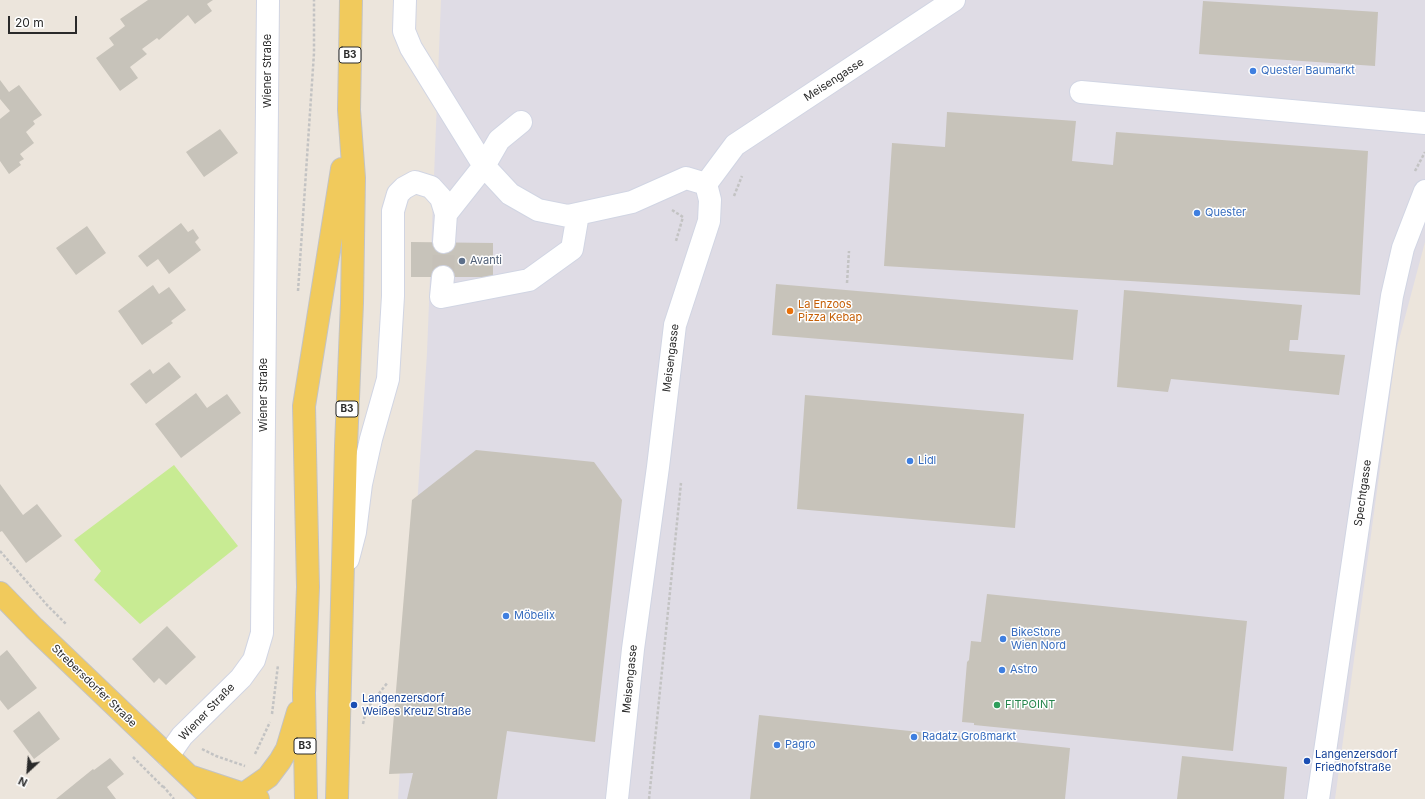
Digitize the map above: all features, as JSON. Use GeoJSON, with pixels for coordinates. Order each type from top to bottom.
{"type":"FeatureCollection","features":[{"type":"Feature","properties":{"kind":"main road","name":"B3"},"geometry":{"type":"LineString","coordinates":[[337,799],[354,186],[349,110],[351,0]]}},
{"type":"Feature","properties":{"kind":"main road","name":"B3"},"geometry":{"type":"LineString","coordinates":[[306,799],[304,693],[308,588],[304,406],[341,183],[349,110]]}},
{"type":"Feature","properties":{"kind":"main road","name":"Strebersdorfer Straße"},"geometry":{"type":"LineString","coordinates":[[0,593],[34,628],[168,756],[191,776],[213,799]]}},
{"type":"Feature","properties":{"kind":"main road"},"geometry":{"type":"LineString","coordinates":[[252,796],[280,761],[287,748],[304,693]]}},
{"type":"Feature","properties":{"kind":"main road","name":"Strebersdorfer Straße"},"geometry":{"type":"LineString","coordinates":[[191,776],[252,796]]}},
{"type":"Feature","properties":{"kind":"street","name":"Wiener Straße"},"geometry":{"type":"LineString","coordinates":[[168,756],[182,736],[241,678],[254,660],[262,632],[268,0]]}},
{"type":"Feature","properties":{"kind":"street"},"geometry":{"type":"LineString","coordinates":[[405,0],[404,31],[411,48],[484,166],[510,194],[538,210],[568,216],[632,202],[686,178],[706,184]]}},
{"type":"Feature","properties":{"kind":"street","name":"Meisengasse"},"geometry":{"type":"LineString","coordinates":[[617,799],[633,649],[658,467],[675,325],[709,221],[710,200],[706,184],[735,145],[954,0]]}},
{"type":"Feature","properties":{"kind":"street"},"geometry":{"type":"LineString","coordinates":[[1081,92],[1425,123]]}},
{"type":"Feature","properties":{"kind":"street"},"geometry":{"type":"LineString","coordinates":[[446,214],[484,166],[499,140],[521,122]]}},
{"type":"Feature","properties":{"kind":"street"},"geometry":{"type":"LineString","coordinates":[[343,583],[355,532],[361,484],[370,439],[388,379],[393,296],[393,211],[398,194],[404,188],[415,182],[431,187],[441,198],[446,214],[444,242]]}},
{"type":"Feature","properties":{"kind":"street","name":"Spechtgasse"},"geometry":{"type":"LineString","coordinates":[[1318,799],[1392,296],[1403,248],[1425,191]]}},
{"type":"Feature","properties":{"kind":"street"},"geometry":{"type":"LineString","coordinates":[[442,277],[441,297],[529,280],[572,249],[578,214]]}},
{"type":"Feature","properties":{"kind":"path"},"geometry":{"type":"LineString","coordinates":[[731,202],[746,170]]}},
{"type":"Feature","properties":{"kind":"path"},"geometry":{"type":"LineString","coordinates":[[847,283],[849,251]]}},
{"type":"Feature","properties":{"kind":"path"},"geometry":{"type":"LineString","coordinates":[[649,799],[681,478]]}},
{"type":"Feature","properties":{"kind":"path"},"geometry":{"type":"LineString","coordinates":[[0,551],[47,605],[69,627]]}},
{"type":"Feature","properties":{"kind":"path"},"geometry":{"type":"LineString","coordinates":[[362,727],[366,710],[388,682]]}},
{"type":"Feature","properties":{"kind":"shaded area"},"geometry":{"type":"Polygon","coordinates":[[[441,0],[1425,0],[1425,242],[1396,351],[1335,799],[398,799],[427,353],[441,0]]]}},
{"type":"Feature","properties":{"kind":"green space"},"geometry":{"type":"Polygon","coordinates":[[[174,465],[238,546],[140,624],[94,580],[101,571],[74,540],[174,465]]]}},
{"type":"Feature","properties":{"kind":"building"},"geometry":{"type":"Polygon","coordinates":[[[148,0],[213,0],[207,4],[212,11],[195,24],[188,15],[159,40],[157,38],[142,49],[147,54],[130,67],[138,78],[120,91],[96,58],[114,45],[109,38],[125,26],[120,19],[148,0]]]}},
{"type":"Feature","properties":{"kind":"building"},"geometry":{"type":"Polygon","coordinates":[[[1203,1],[1378,12],[1375,66],[1199,54],[1203,1]]]}},
{"type":"Feature","properties":{"kind":"building"},"geometry":{"type":"Polygon","coordinates":[[[0,80],[9,92],[19,85],[42,115],[33,121],[35,124],[26,132],[34,143],[20,154],[24,159],[19,162],[21,165],[9,174],[0,161],[0,119],[10,111],[0,99],[0,80]]]}},
{"type":"Feature","properties":{"kind":"building"},"geometry":{"type":"Polygon","coordinates":[[[947,112],[1076,121],[1072,161],[1113,165],[1116,132],[1368,151],[1360,295],[884,266],[892,143],[945,147],[947,112]]]}},
{"type":"Feature","properties":{"kind":"building"},"geometry":{"type":"Polygon","coordinates":[[[220,129],[238,153],[204,177],[186,152],[220,129]]]}},
{"type":"Feature","properties":{"kind":"building"},"geometry":{"type":"Polygon","coordinates":[[[181,223],[188,232],[193,229],[199,238],[195,242],[201,250],[169,274],[158,259],[147,267],[138,256],[181,223]]]}},
{"type":"Feature","properties":{"kind":"building"},"geometry":{"type":"Polygon","coordinates":[[[87,226],[106,253],[76,275],[56,248],[87,226]]]}},
{"type":"Feature","properties":{"kind":"building"},"geometry":{"type":"Polygon","coordinates":[[[411,242],[493,243],[493,277],[411,277],[411,242]]]}},
{"type":"Feature","properties":{"kind":"building"},"geometry":{"type":"Polygon","coordinates":[[[776,284],[1078,310],[1073,360],[772,335],[776,284]]]}},
{"type":"Feature","properties":{"kind":"building"},"geometry":{"type":"Polygon","coordinates":[[[153,285],[159,294],[169,287],[186,310],[171,321],[173,323],[142,345],[118,311],[153,285]]]}},
{"type":"Feature","properties":{"kind":"building"},"geometry":{"type":"Polygon","coordinates":[[[1124,290],[1302,305],[1298,340],[1290,340],[1289,351],[1345,355],[1339,395],[1171,379],[1168,392],[1117,387],[1124,290]]]}},
{"type":"Feature","properties":{"kind":"building"},"geometry":{"type":"Polygon","coordinates":[[[169,362],[181,377],[146,404],[130,384],[150,369],[153,374],[169,362]]]}},
{"type":"Feature","properties":{"kind":"building"},"geometry":{"type":"Polygon","coordinates":[[[196,393],[207,408],[227,394],[241,413],[181,458],[155,424],[196,393]]]}},
{"type":"Feature","properties":{"kind":"building","name":"Lidl"},"geometry":{"type":"Polygon","coordinates":[[[805,395],[1024,414],[1015,528],[797,509],[805,395]]]}},
{"type":"Feature","properties":{"kind":"building","name":"Möbelix"},"geometry":{"type":"Polygon","coordinates":[[[476,450],[594,462],[622,500],[595,742],[507,731],[497,799],[407,799],[413,773],[389,774],[412,500],[476,450]]]}},
{"type":"Feature","properties":{"kind":"building"},"geometry":{"type":"Polygon","coordinates":[[[0,484],[23,515],[37,504],[62,536],[26,563],[2,531],[0,532],[0,484]]]}},
{"type":"Feature","properties":{"kind":"building"},"geometry":{"type":"Polygon","coordinates":[[[987,594],[1247,621],[1233,751],[974,725],[974,723],[962,722],[967,662],[969,660],[971,641],[981,642],[987,594]]]}},
{"type":"Feature","properties":{"kind":"building"},"geometry":{"type":"Polygon","coordinates":[[[167,626],[196,657],[166,685],[159,678],[154,683],[132,659],[167,626]]]}},
{"type":"Feature","properties":{"kind":"building"},"geometry":{"type":"Polygon","coordinates":[[[7,650],[37,688],[8,710],[0,700],[0,656],[7,650]]]}},
{"type":"Feature","properties":{"kind":"building"},"geometry":{"type":"Polygon","coordinates":[[[39,711],[60,739],[34,759],[13,731],[39,711]]]}},
{"type":"Feature","properties":{"kind":"building"},"geometry":{"type":"Polygon","coordinates":[[[759,715],[1070,748],[1065,799],[750,799],[759,715]]]}},
{"type":"Feature","properties":{"kind":"building"},"geometry":{"type":"Polygon","coordinates":[[[1182,756],[1287,767],[1284,799],[1177,799],[1182,756]]]}},
{"type":"Feature","properties":{"kind":"building"},"geometry":{"type":"Polygon","coordinates":[[[110,758],[124,774],[107,787],[116,799],[56,799],[93,769],[94,770],[110,758]]]}},
{"type":"Feature","properties":{"kind":"tunnel"},"geometry":{"type":"LineString","coordinates":[[443,277],[444,242]]}},
{"type":"Feature","properties":{"kind":"place","name":"Quester Baumarkt"},"geometry":{"type":"Point","coordinates":[1253,71]}},
{"type":"Feature","properties":{"kind":"place","name":"Quester"},"geometry":{"type":"Point","coordinates":[1197,213]}},
{"type":"Feature","properties":{"kind":"place","name":"Avanti"},"geometry":{"type":"Point","coordinates":[462,261]}},
{"type":"Feature","properties":{"kind":"place","name":"La Enzoos Pizza Kebap"},"geometry":{"type":"Point","coordinates":[790,311]}},
{"type":"Feature","properties":{"kind":"place","name":"Lidl"},"geometry":{"type":"Point","coordinates":[910,461]}},
{"type":"Feature","properties":{"kind":"place","name":"Möbelix"},"geometry":{"type":"Point","coordinates":[506,616]}},
{"type":"Feature","properties":{"kind":"place","name":"BikeStore Wien Nord"},"geometry":{"type":"Point","coordinates":[1003,639]}},
{"type":"Feature","properties":{"kind":"place","name":"Astro"},"geometry":{"type":"Point","coordinates":[1002,670]}},
{"type":"Feature","properties":{"kind":"place","name":"Langenzersdorf Weißes Kreuz Straße"},"geometry":{"type":"Point","coordinates":[354,705]}},
{"type":"Feature","properties":{"kind":"place","name":"FITPOINT"},"geometry":{"type":"Point","coordinates":[997,705]}},
{"type":"Feature","properties":{"kind":"place","name":"Radatz Großmarkt"},"geometry":{"type":"Point","coordinates":[914,737]}},
{"type":"Feature","properties":{"kind":"place","name":"Pagro"},"geometry":{"type":"Point","coordinates":[777,745]}},
{"type":"Feature","properties":{"kind":"place","name":"Langenzersdorf Friedhofstraße"},"geometry":{"type":"Point","coordinates":[1307,761]}}]}
